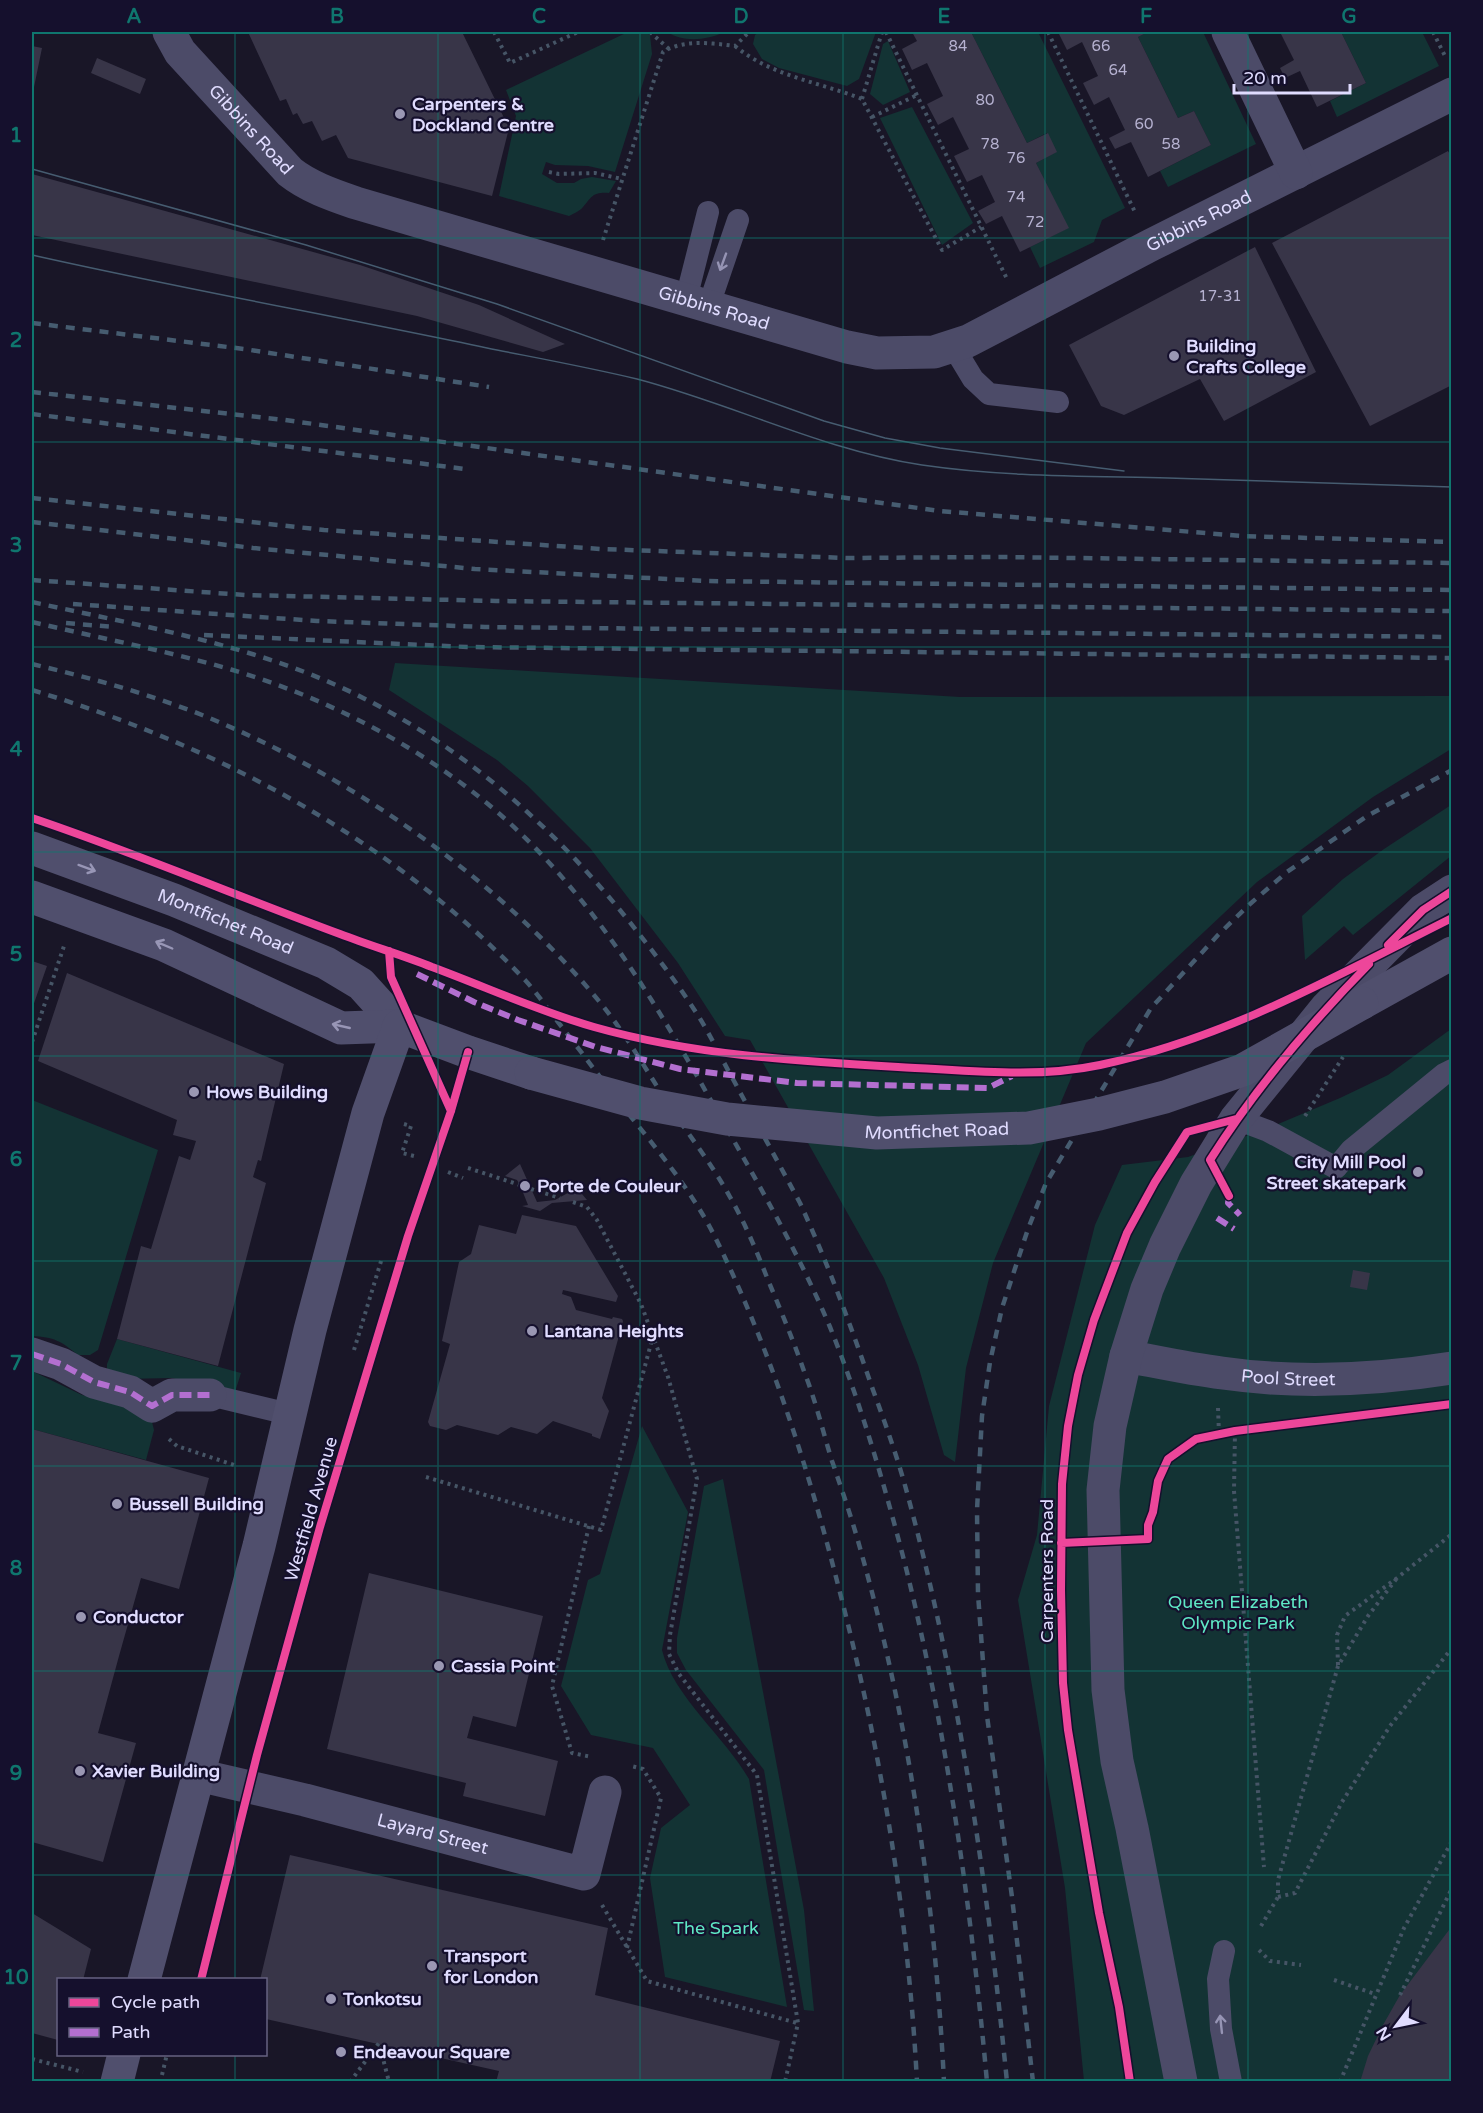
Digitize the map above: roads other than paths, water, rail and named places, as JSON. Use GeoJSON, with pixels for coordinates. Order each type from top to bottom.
{"type":"FeatureCollection","features":[{"type":"Feature","properties":{"kind":"street","name":"Gibbins Road"},"geometry":{"type":"LineString","coordinates":[[169,32],[180,52],[282,163],[302,181],[356,203],[847,347],[877,353],[934,352],[968,341],[1152,245],[1451,95]]}},
{"type":"Feature","properties":{"kind":"street"},"geometry":{"type":"LineString","coordinates":[[1228,32],[1296,173]]}},
{"type":"Feature","properties":{"kind":"street","name":"Montfichet Road"},"geometry":{"type":"LineString","coordinates":[[32,848],[174,900],[326,963],[361,984],[399,1026]]}},
{"type":"Feature","properties":{"kind":"street"},"geometry":{"type":"LineString","coordinates":[[1181,2082],[1167,2000],[1117,1761],[1108,1690],[1103,1490],[1110,1426],[1126,1356],[1147,1289],[1165,1246],[1196,1184],[1236,1119],[1327,1007],[1424,910],[1452,891]]}},
{"type":"Feature","properties":{"kind":"street","name":"Montfichet Road"},"geometry":{"type":"LineString","coordinates":[[32,897],[164,945],[341,1028],[399,1026],[531,1073],[640,1103],[728,1119],[877,1132],[1029,1128],[1166,1097],[1242,1070],[1452,953]]}},
{"type":"Feature","properties":{"kind":"street"},"geometry":{"type":"LineString","coordinates":[[145,1978],[259,1546],[289,1414],[368,1113],[399,1026]]}},
{"type":"Feature","properties":{"kind":"street"},"geometry":{"type":"LineString","coordinates":[[32,1354],[61,1364],[94,1382],[130,1392],[152,1406],[172,1395],[210,1395]]}},
{"type":"Feature","properties":{"kind":"street","name":"Pool Street"},"geometry":{"type":"LineString","coordinates":[[1126,1356],[1222,1374],[1319,1380],[1359,1379],[1452,1368]]}},
{"type":"Feature","properties":{"kind":"street","name":"Layard Street"},"geometry":{"type":"LineString","coordinates":[[198,1775],[305,1800],[584,1874],[613,1778]]}},
{"type":"Feature","properties":{"kind":"street"},"geometry":{"type":"LineString","coordinates":[[103,2078],[123,2056]]}},
{"type":"Feature","properties":{"kind":"lane"},"geometry":{"type":"LineString","coordinates":[[698,302],[708,212]]}},
{"type":"Feature","properties":{"kind":"lane"},"geometry":{"type":"LineString","coordinates":[[698,302],[738,220]]}},
{"type":"Feature","properties":{"kind":"lane"},"geometry":{"type":"LineString","coordinates":[[953,346],[973,379],[989,394],[1058,402]]}},
{"type":"Feature","properties":{"kind":"lane"},"geometry":{"type":"LineString","coordinates":[[1236,1119],[1291,1143],[1336,1168],[1352,1150],[1444,1074],[1452,1070]]}},
{"type":"Feature","properties":{"kind":"lane"},"geometry":{"type":"LineString","coordinates":[[210,1395],[289,1414]]}},
{"type":"Feature","properties":{"kind":"lane"},"geometry":{"type":"LineString","coordinates":[[1224,1951],[1218,1979],[1221,2030],[1231,2082]]}},
{"type":"Feature","properties":{"kind":"tram line"},"geometry":{"type":"LineString","coordinates":[[32,169],[306,245],[497,304],[824,421],[885,438],[940,448],[1124,471]]}},
{"type":"Feature","properties":{"kind":"tram line"},"geometry":{"type":"LineString","coordinates":[[32,255],[637,379],[849,449],[922,465],[984,472],[1045,475],[1452,487]]}},
{"type":"Feature","properties":{"kind":"railway"},"geometry":{"type":"LineString","coordinates":[[32,323],[244,349],[489,387]]}},
{"type":"Feature","properties":{"kind":"railway"},"geometry":{"type":"LineString","coordinates":[[32,392],[285,420],[940,511],[1241,536],[1452,542]]}},
{"type":"Feature","properties":{"kind":"railway"},"geometry":{"type":"LineString","coordinates":[[32,414],[465,469]]}},
{"type":"Feature","properties":{"kind":"railway"},"geometry":{"type":"LineString","coordinates":[[32,498],[324,530],[601,549],[847,558],[1000,557],[1452,563]]}},
{"type":"Feature","properties":{"kind":"railway"},"geometry":{"type":"LineString","coordinates":[[32,522],[253,548],[475,569],[706,581],[1452,590]]}},
{"type":"Feature","properties":{"kind":"railway"},"geometry":{"type":"LineString","coordinates":[[32,580],[245,595],[496,601],[1452,611]]}},
{"type":"Feature","properties":{"kind":"railway"},"geometry":{"type":"LineString","coordinates":[[32,602],[186,636],[277,662],[331,683],[382,708],[430,737],[476,769],[560,844],[636,930],[692,1006],[800,1203],[848,1319],[902,1477],[925,1562],[941,1635],[969,1783],[990,1932],[1007,2082]]}},
{"type":"Feature","properties":{"kind":"railway"},"geometry":{"type":"LineString","coordinates":[[73,604],[317,621],[485,627],[1452,637]]}},
{"type":"Feature","properties":{"kind":"railway"},"geometry":{"type":"LineString","coordinates":[[32,622],[226,668],[317,701],[375,729],[431,762],[496,811],[532,844],[565,880],[624,957],[701,1083],[801,1264],[830,1327],[852,1385],[905,1564],[933,1692],[956,1821],[987,2082]]}},
{"type":"Feature","properties":{"kind":"railway"},"geometry":{"type":"LineString","coordinates":[[66,623],[114,627]]}},
{"type":"Feature","properties":{"kind":"railway"},"geometry":{"type":"LineString","coordinates":[[204,635],[467,647],[1452,658]]}},
{"type":"Feature","properties":{"kind":"railway"},"geometry":{"type":"LineString","coordinates":[[32,664],[120,687],[207,717],[317,770],[423,838],[472,876],[563,960],[622,1032],[717,1175],[750,1238],[801,1362],[854,1526],[877,1613],[893,1679],[917,1812],[934,1947],[944,2082]]}},
{"type":"Feature","properties":{"kind":"railway"},"geometry":{"type":"LineString","coordinates":[[32,690],[168,739],[234,769],[298,803],[359,841],[417,883],[473,929],[529,985],[693,1199],[715,1237],[753,1320],[799,1449],[837,1581],[866,1705],[890,1829],[907,1955],[917,2082]]}},
{"type":"Feature","properties":{"kind":"railway"},"geometry":{"type":"LineString","coordinates":[[1033,2082],[1012,1897],[987,1716],[978,1594],[977,1510],[982,1416],[990,1362],[1002,1308],[1046,1183],[1151,1008],[1218,935],[1287,872],[1367,816],[1452,770]]}},
{"type":"Feature","properties":{"kind":"place","name":"Carpenters & Dockland Centre"},"geometry":{"type":"Point","coordinates":[400,114]}},
{"type":"Feature","properties":{"kind":"place","name":"Building Crafts College"},"geometry":{"type":"Point","coordinates":[1174,356]}},
{"type":"Feature","properties":{"kind":"place","name":"Hows Building"},"geometry":{"type":"Point","coordinates":[194,1092]}},
{"type":"Feature","properties":{"kind":"place","name":"City Mill Pool Street skatepark"},"geometry":{"type":"Point","coordinates":[1418,1172]}},
{"type":"Feature","properties":{"kind":"place","name":"Porte de Couleur"},"geometry":{"type":"Point","coordinates":[525,1186]}},
{"type":"Feature","properties":{"kind":"place","name":"Lantana Heights"},"geometry":{"type":"Point","coordinates":[532,1331]}},
{"type":"Feature","properties":{"kind":"place","name":"Bussell Building"},"geometry":{"type":"Point","coordinates":[117,1504]}},
{"type":"Feature","properties":{"kind":"place","name":"Conductor"},"geometry":{"type":"Point","coordinates":[81,1617]}},
{"type":"Feature","properties":{"kind":"place","name":"Cassia Point"},"geometry":{"type":"Point","coordinates":[439,1666]}},
{"type":"Feature","properties":{"kind":"place","name":"Xavier Building"},"geometry":{"type":"Point","coordinates":[80,1771]}},
{"type":"Feature","properties":{"kind":"place","name":"Transport for London"},"geometry":{"type":"Point","coordinates":[432,1966]}},
{"type":"Feature","properties":{"kind":"place","name":"Tonkotsu"},"geometry":{"type":"Point","coordinates":[331,1999]}},
{"type":"Feature","properties":{"kind":"place","name":"Endeavour Square"},"geometry":{"type":"Point","coordinates":[341,2052]}},
{"type":"Feature","properties":{"kind":"park label","name":"Queen Elizabeth Olympic Park"},"geometry":{"type":"Point","coordinates":[1238,1612]}},
{"type":"Feature","properties":{"kind":"park label","name":"The Spark"},"geometry":{"type":"Point","coordinates":[716,1928]}}]}
